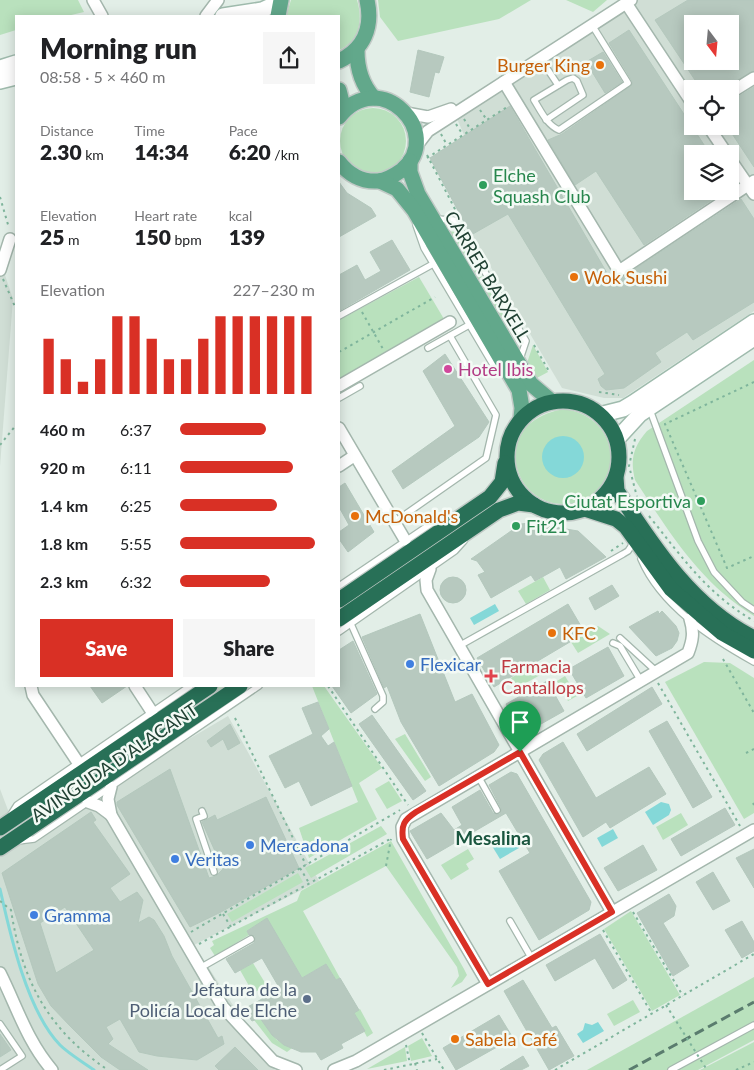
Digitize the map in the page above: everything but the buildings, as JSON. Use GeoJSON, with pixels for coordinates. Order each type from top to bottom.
{"type":"FeatureCollection","features":[{"type":"Feature","properties":{"kind":"highway"},"geometry":{"type":"LineString","coordinates":[[340,599],[490,497],[502,482],[509,438],[521,418],[536,407],[551,401],[571,400],[589,406],[603,414],[617,439],[620,460],[616,477],[608,491],[597,502],[585,509],[567,513],[549,512],[534,505],[518,503],[508,505],[479,522],[345,621]]}},
{"type":"Feature","properties":{"kind":"highway"},"geometry":{"type":"LineString","coordinates":[[506,459],[514,486],[534,505]]}},
{"type":"Feature","properties":{"kind":"highway"},"geometry":{"type":"LineString","coordinates":[[616,477],[617,491],[671,570],[710,609],[728,623],[754,638]]}},
{"type":"Feature","properties":{"kind":"highway"},"geometry":{"type":"LineString","coordinates":[[585,509],[616,519],[626,527],[634,541],[671,589],[722,633],[754,651]]}},
{"type":"Feature","properties":{"kind":"highway","name":"AVINGUDA D'ALACANT"},"geometry":{"type":"LineString","coordinates":[[2,826],[209,687]]}},
{"type":"Feature","properties":{"kind":"highway","name":"AVINGUDA D'ALACANT"},"geometry":{"type":"LineString","coordinates":[[5,845],[239,687]]}},
{"type":"Feature","properties":{"kind":"main road"},"geometry":{"type":"LineString","coordinates":[[340,59],[357,50],[365,39],[370,13],[367,0]]}},
{"type":"Feature","properties":{"kind":"main road"},"geometry":{"type":"LineString","coordinates":[[230,15],[280,6]]}},
{"type":"Feature","properties":{"kind":"main road"},"geometry":{"type":"LineString","coordinates":[[357,50],[358,69],[363,84],[374,98]]}},
{"type":"Feature","properties":{"kind":"main road"},"geometry":{"type":"LineString","coordinates":[[0,68],[15,63]]}},
{"type":"Feature","properties":{"kind":"main road"},"geometry":{"type":"LineString","coordinates":[[0,81],[15,77]]}},
{"type":"Feature","properties":{"kind":"main road"},"geometry":{"type":"LineString","coordinates":[[340,94],[342,102],[340,111]]}},
{"type":"Feature","properties":{"kind":"main road"},"geometry":{"type":"LineString","coordinates":[[340,115],[347,107],[359,100],[374,98],[395,104],[406,113]]}},
{"type":"Feature","properties":{"kind":"main road","name":"CARRER BARXELL"},"geometry":{"type":"LineString","coordinates":[[406,113],[415,131],[416,156],[412,183],[514,368],[520,396],[521,418]]}},
{"type":"Feature","properties":{"kind":"main road"},"geometry":{"type":"LineString","coordinates":[[340,164],[346,175],[365,180],[380,181],[395,175],[416,156]]}},
{"type":"Feature","properties":{"kind":"main road","name":"CARRER BARXELL"},"geometry":{"type":"LineString","coordinates":[[380,181],[397,189],[414,210],[514,368],[551,401]]}},
{"type":"Feature","properties":{"kind":"main road"},"geometry":{"type":"LineString","coordinates":[[603,414],[623,409],[754,322]]}},
{"type":"Feature","properties":{"kind":"main road"},"geometry":{"type":"LineString","coordinates":[[617,439],[640,414],[754,338]]}},
{"type":"Feature","properties":{"kind":"street"},"geometry":{"type":"LineString","coordinates":[[93,0],[101,15]]}},
{"type":"Feature","properties":{"kind":"street"},"geometry":{"type":"LineString","coordinates":[[207,15],[218,0]]}},
{"type":"Feature","properties":{"kind":"street"},"geometry":{"type":"LineString","coordinates":[[416,156],[428,131],[628,2],[684,90]]}},
{"type":"Feature","properties":{"kind":"street"},"geometry":{"type":"LineString","coordinates":[[739,87],[754,78]]}},
{"type":"Feature","properties":{"kind":"street"},"geometry":{"type":"LineString","coordinates":[[406,113],[428,117],[442,114],[504,82]]}},
{"type":"Feature","properties":{"kind":"street"},"geometry":{"type":"LineString","coordinates":[[504,82],[619,271],[752,187],[739,170]]}},
{"type":"Feature","properties":{"kind":"street"},"geometry":{"type":"LineString","coordinates":[[0,270],[10,240]]}},
{"type":"Feature","properties":{"kind":"street"},"geometry":{"type":"LineString","coordinates":[[340,385],[450,322]]}},
{"type":"Feature","properties":{"kind":"street"},"geometry":{"type":"LineString","coordinates":[[340,430],[405,540]]}},
{"type":"Feature","properties":{"kind":"street"},"geometry":{"type":"LineString","coordinates":[[340,465],[354,456]]}},
{"type":"Feature","properties":{"kind":"street"},"geometry":{"type":"LineString","coordinates":[[430,569],[426,580],[427,590],[612,912]]}},
{"type":"Feature","properties":{"kind":"street"},"geometry":{"type":"LineString","coordinates":[[488,984],[403,839],[402,827],[406,819],[640,681],[658,677],[688,653],[693,640],[693,629],[690,619]]}},
{"type":"Feature","properties":{"kind":"street"},"geometry":{"type":"LineString","coordinates":[[31,687],[33,695],[79,764]]}},
{"type":"Feature","properties":{"kind":"street"},"geometry":{"type":"LineString","coordinates":[[135,687],[152,712]]}},
{"type":"Feature","properties":{"kind":"street"},"geometry":{"type":"LineString","coordinates":[[111,787],[108,799],[111,815],[223,1007],[273,1061],[296,1070]]}},
{"type":"Feature","properties":{"kind":"street"},"geometry":{"type":"LineString","coordinates":[[88,802],[99,806],[111,815]]}},
{"type":"Feature","properties":{"kind":"street"},"geometry":{"type":"LineString","coordinates":[[334,1070],[353,1062],[418,1025],[754,830]]}},
{"type":"Feature","properties":{"kind":"street"},"geometry":{"type":"LineString","coordinates":[[0,973],[21,1022],[38,1054],[52,1070]]}},
{"type":"Feature","properties":{"kind":"lane"},"geometry":{"type":"LineString","coordinates":[[546,120],[583,95],[577,81],[573,78],[534,100],[546,120],[552,127],[559,130],[628,83],[592,25]]}},
{"type":"Feature","properties":{"kind":"lane"},"geometry":{"type":"LineString","coordinates":[[540,58],[558,86]]}},
{"type":"Feature","properties":{"kind":"lane"},"geometry":{"type":"LineString","coordinates":[[414,210],[420,238],[433,264],[495,368],[514,368]]}},
{"type":"Feature","properties":{"kind":"lane"},"geometry":{"type":"LineString","coordinates":[[340,315],[433,264]]}},
{"type":"Feature","properties":{"kind":"lane"},"geometry":{"type":"LineString","coordinates":[[428,348],[469,325]]}},
{"type":"Feature","properties":{"kind":"lane"},"geometry":{"type":"LineString","coordinates":[[393,522],[480,464],[488,451],[496,415],[450,336]]}},
{"type":"Feature","properties":{"kind":"lane"},"geometry":{"type":"LineString","coordinates":[[691,380],[708,376],[754,346]]}},
{"type":"Feature","properties":{"kind":"lane"},"geometry":{"type":"LineString","coordinates":[[340,397],[360,386]]}},
{"type":"Feature","properties":{"kind":"lane"},"geometry":{"type":"LineString","coordinates":[[649,408],[698,542],[714,572],[742,602],[754,610]]}},
{"type":"Feature","properties":{"kind":"lane"},"geometry":{"type":"LineString","coordinates":[[340,585],[432,523],[446,518],[457,519]]}},
{"type":"Feature","properties":{"kind":"lane"},"geometry":{"type":"LineString","coordinates":[[374,709],[383,702],[383,696],[345,621],[430,569],[455,551],[479,522]]}},
{"type":"Feature","properties":{"kind":"lane"},"geometry":{"type":"LineString","coordinates":[[634,541],[642,560],[664,594],[712,637],[754,662]]}},
{"type":"Feature","properties":{"kind":"lane"},"geometry":{"type":"LineString","coordinates":[[459,646],[628,551],[634,541]]}},
{"type":"Feature","properties":{"kind":"lane"},"geometry":{"type":"LineString","coordinates":[[620,638],[658,677]]}},
{"type":"Feature","properties":{"kind":"lane"},"geometry":{"type":"LineString","coordinates":[[613,644],[620,646],[640,681]]}},
{"type":"Feature","properties":{"kind":"lane","name":"AVINGUDA D'ALACANT"},"geometry":{"type":"LineString","coordinates":[[2,826],[16,805],[79,764],[189,687]]}},
{"type":"Feature","properties":{"kind":"lane","name":"AVINGUDA D'ALACANT"},"geometry":{"type":"LineString","coordinates":[[5,845],[34,839],[258,687]]}},
{"type":"Feature","properties":{"kind":"lane"},"geometry":{"type":"LineString","coordinates":[[478,776],[497,810]]}},
{"type":"Feature","properties":{"kind":"lane"},"geometry":{"type":"LineString","coordinates":[[202,810],[204,816],[196,820],[214,872]]}},
{"type":"Feature","properties":{"kind":"lane"},"geometry":{"type":"LineString","coordinates":[[510,921],[532,959]]}},
{"type":"Feature","properties":{"kind":"lane"},"geometry":{"type":"LineString","coordinates":[[200,968],[251,938]]}},
{"type":"Feature","properties":{"kind":"lane"},"geometry":{"type":"LineString","coordinates":[[0,1024],[22,1056],[0,1070]]}},
{"type":"Feature","properties":{"kind":"lane"},"geometry":{"type":"LineString","coordinates":[[671,1070],[754,1025]]}},
{"type":"Feature","properties":{"kind":"path"},"geometry":{"type":"LineString","coordinates":[[416,156],[447,145],[514,103]]}},
{"type":"Feature","properties":{"kind":"path"},"geometry":{"type":"LineString","coordinates":[[480,110],[487,120]]}},
{"type":"Feature","properties":{"kind":"path"},"geometry":{"type":"LineString","coordinates":[[464,120],[471,130]]}},
{"type":"Feature","properties":{"kind":"path"},"geometry":{"type":"LineString","coordinates":[[455,123],[463,135]]}},
{"type":"Feature","properties":{"kind":"path"},"geometry":{"type":"LineString","coordinates":[[439,132],[447,145]]}},
{"type":"Feature","properties":{"kind":"path"},"geometry":{"type":"LineString","coordinates":[[340,351],[435,296]]}},
{"type":"Feature","properties":{"kind":"path"},"geometry":{"type":"LineString","coordinates":[[358,305],[388,358]]}},
{"type":"Feature","properties":{"kind":"path"},"geometry":{"type":"LineString","coordinates":[[754,382],[665,424],[727,568],[754,556]]}},
{"type":"Feature","properties":{"kind":"path"},"geometry":{"type":"LineString","coordinates":[[599,392],[619,395]]}},
{"type":"Feature","properties":{"kind":"path"},"geometry":{"type":"LineString","coordinates":[[0,445],[15,426]]}},
{"type":"Feature","properties":{"kind":"path"},"geometry":{"type":"LineString","coordinates":[[640,433],[634,440],[629,466],[630,479],[641,504]]}},
{"type":"Feature","properties":{"kind":"path"},"geometry":{"type":"LineString","coordinates":[[645,511],[705,585],[735,610],[754,621]]}},
{"type":"Feature","properties":{"kind":"path"},"geometry":{"type":"LineString","coordinates":[[611,551],[634,541]]}},
{"type":"Feature","properties":{"kind":"path"},"geometry":{"type":"LineString","coordinates":[[723,660],[754,713]]}},
{"type":"Feature","properties":{"kind":"path"},"geometry":{"type":"LineString","coordinates":[[658,677],[742,828]]}},
{"type":"Feature","properties":{"kind":"path"},"geometry":{"type":"LineString","coordinates":[[191,932],[410,804],[329,687]]}},
{"type":"Feature","properties":{"kind":"path"},"geometry":{"type":"LineString","coordinates":[[235,718],[306,865]]}},
{"type":"Feature","properties":{"kind":"path"},"geometry":{"type":"LineString","coordinates":[[746,753],[754,749]]}},
{"type":"Feature","properties":{"kind":"path"},"geometry":{"type":"LineString","coordinates":[[395,819],[396,812]]}},
{"type":"Feature","properties":{"kind":"path"},"geometry":{"type":"LineString","coordinates":[[386,866],[393,832]]}},
{"type":"Feature","properties":{"kind":"path"},"geometry":{"type":"LineString","coordinates":[[195,947],[392,838]]}},
{"type":"Feature","properties":{"kind":"path"},"geometry":{"type":"LineString","coordinates":[[300,868],[309,883]]}},
{"type":"Feature","properties":{"kind":"path"},"geometry":{"type":"LineString","coordinates":[[0,901],[11,910],[16,943],[35,994],[60,1031],[84,1054],[108,1070]]}},
{"type":"Feature","properties":{"kind":"path"},"geometry":{"type":"LineString","coordinates":[[632,909],[683,996]]}},
{"type":"Feature","properties":{"kind":"path"},"geometry":{"type":"LineString","coordinates":[[222,913],[231,927]]}},
{"type":"Feature","properties":{"kind":"path"},"geometry":{"type":"LineString","coordinates":[[602,928],[652,1014]]}},
{"type":"Feature","properties":{"kind":"path"},"geometry":{"type":"LineString","coordinates":[[555,1070],[754,954]]}},
{"type":"Feature","properties":{"kind":"path"},"geometry":{"type":"LineString","coordinates":[[666,1006],[707,1070]]}},
{"type":"Feature","properties":{"kind":"path"},"geometry":{"type":"LineString","coordinates":[[418,1025],[444,1070]]}},
{"type":"Feature","properties":{"kind":"path"},"geometry":{"type":"LineString","coordinates":[[405,1043],[410,1064]]}},
{"type":"Feature","properties":{"kind":"path"},"geometry":{"type":"LineString","coordinates":[[384,1070],[437,1059]]}},
{"type":"Feature","properties":{"kind":"path"},"geometry":{"type":"LineString","coordinates":[[736,1070],[754,1062]]}},
{"type":"Feature","properties":{"kind":"path"},"geometry":{"type":"LineString","coordinates":[[415,1063],[417,1070]]}},
{"type":"Feature","properties":{"kind":"shaded area"},"geometry":{"type":"Polygon","coordinates":[[[631,0],[754,0],[754,311],[623,398],[604,398],[562,388],[460,215],[430,158],[464,135],[455,114],[631,0]]]}},
{"type":"Feature","properties":{"kind":"shaded area"},"geometry":{"type":"Polygon","coordinates":[[[3,269],[13,299],[0,466],[0,272],[3,269]]]}},
{"type":"Feature","properties":{"kind":"shaded area"},"geometry":{"type":"Polygon","coordinates":[[[228,716],[319,881],[194,945],[275,1070],[0,1070],[0,789],[19,839],[228,716]]]}},
{"type":"Feature","properties":{"kind":"green space"},"geometry":{"type":"Polygon","coordinates":[[[0,0],[78,0],[84,12],[71,15],[15,15],[15,30],[0,35],[0,0]]]}},
{"type":"Feature","properties":{"kind":"green space"},"geometry":{"type":"Polygon","coordinates":[[[291,0],[357,0],[360,15],[356,35],[352,41],[340,49],[340,15],[286,15],[291,0]]]}},
{"type":"Feature","properties":{"kind":"green space"},"geometry":{"type":"Polygon","coordinates":[[[378,0],[531,0],[499,19],[398,41],[380,17],[378,0]]]}},
{"type":"Feature","properties":{"kind":"green space"},"geometry":{"type":"Polygon","coordinates":[[[566,0],[607,0],[593,12],[566,0]]]}},
{"type":"Feature","properties":{"kind":"green space"},"geometry":{"type":"Polygon","coordinates":[[[373,108],[386,111],[396,118],[403,128],[406,141],[403,154],[396,164],[386,171],[373,174],[360,171],[350,164],[343,154],[340,141],[343,128],[350,118],[360,111],[373,108]]]}},
{"type":"Feature","properties":{"kind":"green space"},"geometry":{"type":"Polygon","coordinates":[[[446,231],[456,232],[516,337],[516,350],[446,231]]]}},
{"type":"Feature","properties":{"kind":"green space"},"geometry":{"type":"Polygon","coordinates":[[[419,277],[444,319],[340,380],[340,319],[419,277]]]}},
{"type":"Feature","properties":{"kind":"green space"},"geometry":{"type":"Polygon","coordinates":[[[533,345],[548,372],[535,379],[527,363],[533,345]]]}},
{"type":"Feature","properties":{"kind":"green space","name":"Ciutat Esportiva"},"geometry":{"type":"Polygon","coordinates":[[[754,360],[754,616],[717,588],[673,537],[635,480],[633,460],[636,448],[647,431],[754,360]]]}},
{"type":"Feature","properties":{"kind":"green space"},"geometry":{"type":"Polygon","coordinates":[[[566,409],[589,418],[603,432],[610,448],[610,466],[603,482],[591,495],[574,503],[553,503],[541,499],[531,492],[523,482],[515,458],[516,447],[519,437],[534,421],[544,415],[566,409]]]}},
{"type":"Feature","properties":{"kind":"green space"},"geometry":{"type":"Polygon","coordinates":[[[543,577],[550,590],[526,604],[518,591],[543,577]]]}},
{"type":"Feature","properties":{"kind":"green space"},"geometry":{"type":"Polygon","coordinates":[[[598,626],[610,634],[578,653],[571,642],[598,626]]]}},
{"type":"Feature","properties":{"kind":"green space"},"geometry":{"type":"Polygon","coordinates":[[[704,662],[730,663],[754,678],[754,813],[744,819],[665,682],[704,662]]]}},
{"type":"Feature","properties":{"kind":"green space"},"geometry":{"type":"Polygon","coordinates":[[[536,663],[542,674],[517,688],[511,678],[536,663]]]}},
{"type":"Feature","properties":{"kind":"green space"},"geometry":{"type":"Polygon","coordinates":[[[565,676],[577,696],[568,701],[557,681],[565,676]]]}},
{"type":"Feature","properties":{"kind":"green space"},"geometry":{"type":"Polygon","coordinates":[[[219,687],[230,687],[0,844],[0,836],[219,687]]]}},
{"type":"Feature","properties":{"kind":"green space"},"geometry":{"type":"Polygon","coordinates":[[[312,687],[325,687],[382,768],[359,783],[377,819],[309,858],[299,828],[358,802],[312,687]]]}},
{"type":"Feature","properties":{"kind":"green space"},"geometry":{"type":"Polygon","coordinates":[[[405,734],[431,777],[425,781],[395,739],[405,734]]]}},
{"type":"Feature","properties":{"kind":"green space"},"geometry":{"type":"Polygon","coordinates":[[[389,781],[402,801],[387,809],[375,789],[389,781]]]}},
{"type":"Feature","properties":{"kind":"green space"},"geometry":{"type":"Polygon","coordinates":[[[681,813],[688,825],[663,840],[656,827],[681,813]]]}},
{"type":"Feature","properties":{"kind":"green space"},"geometry":{"type":"Polygon","coordinates":[[[381,826],[387,834],[311,878],[305,868],[381,826]]]}},
{"type":"Feature","properties":{"kind":"green space"},"geometry":{"type":"Polygon","coordinates":[[[391,841],[464,969],[467,975],[462,982],[451,988],[459,976],[457,967],[386,866],[303,911],[340,978],[336,980],[326,964],[302,978],[267,919],[247,931],[249,935],[215,956],[210,948],[214,945],[212,941],[297,901],[301,891],[391,841]]]}},
{"type":"Feature","properties":{"kind":"green space"},"geometry":{"type":"Polygon","coordinates":[[[468,849],[474,859],[466,864],[469,869],[451,880],[441,865],[468,849]]]}},
{"type":"Feature","properties":{"kind":"green space"},"geometry":{"type":"Polygon","coordinates":[[[298,873],[303,882],[232,922],[227,914],[298,873]]]}},
{"type":"Feature","properties":{"kind":"green space"},"geometry":{"type":"Polygon","coordinates":[[[631,911],[680,995],[652,1011],[604,929],[631,911]]]}},
{"type":"Feature","properties":{"kind":"green space"},"geometry":{"type":"Polygon","coordinates":[[[253,963],[267,986],[253,993],[240,970],[253,963]]]}},
{"type":"Feature","properties":{"kind":"green space"},"geometry":{"type":"Polygon","coordinates":[[[754,977],[754,1040],[698,1070],[587,1070],[754,977]]]}},
{"type":"Feature","properties":{"kind":"green space"},"geometry":{"type":"Polygon","coordinates":[[[633,1000],[640,1012],[614,1026],[607,1014],[633,1000]]]}},
{"type":"Feature","properties":{"kind":"green space"},"geometry":{"type":"Polygon","coordinates":[[[360,1009],[373,1033],[367,1037],[354,1013],[360,1009]]]}},
{"type":"Feature","properties":{"kind":"green space"},"geometry":{"type":"Polygon","coordinates":[[[260,1018],[277,1040],[292,1048],[287,1052],[272,1043],[254,1020],[260,1018]]]}},
{"type":"Feature","properties":{"kind":"green space"},"geometry":{"type":"Polygon","coordinates":[[[422,1038],[432,1056],[411,1061],[408,1046],[422,1038]]]}},
{"type":"Feature","properties":{"kind":"green space"},"geometry":{"type":"Polygon","coordinates":[[[754,1042],[754,1070],[700,1070],[754,1042]]]}},
{"type":"Feature","properties":{"kind":"green space"},"geometry":{"type":"Polygon","coordinates":[[[405,1047],[407,1061],[367,1069],[405,1047]]]}},
{"type":"Feature","properties":{"kind":"water"},"geometry":{"type":"Polygon","coordinates":[[[567,436],[575,439],[581,445],[584,457],[581,469],[575,475],[559,478],[551,475],[545,469],[542,453],[545,445],[551,439],[567,436]]]}},
{"type":"Feature","properties":{"kind":"water"},"geometry":{"type":"Polygon","coordinates":[[[495,604],[499,611],[474,625],[470,618],[495,604]]]}},
{"type":"Feature","properties":{"kind":"water"},"geometry":{"type":"Polygon","coordinates":[[[661,802],[669,804],[671,810],[669,815],[653,825],[645,812],[661,802]]]}},
{"type":"Feature","properties":{"kind":"water"},"geometry":{"type":"Polygon","coordinates":[[[613,829],[618,838],[602,847],[597,838],[613,829]]]}},
{"type":"Feature","properties":{"kind":"water"},"geometry":{"type":"Polygon","coordinates":[[[512,835],[519,848],[500,859],[492,846],[512,835]]]}},
{"type":"Feature","properties":{"kind":"water"},"geometry":{"type":"Polygon","coordinates":[[[598,1022],[604,1031],[583,1043],[577,1034],[583,1030],[585,1023],[592,1025],[598,1022]]]}},
{"type":"Feature","properties":{"kind":"waterway"},"geometry":{"type":"LineString","coordinates":[[0,889],[21,971],[38,1013],[60,1045],[94,1070]]}},
{"type":"Feature","properties":{"kind":"railway"},"geometry":{"type":"LineString","coordinates":[[629,1070],[754,1002]]}},
{"type":"Feature","properties":{"kind":"place","name":"Burger King"},"geometry":{"type":"Point","coordinates":[600,65]}},
{"type":"Feature","properties":{"kind":"place","name":"Elche Squash Club"},"geometry":{"type":"Point","coordinates":[483,185]}},
{"type":"Feature","properties":{"kind":"place","name":"Wok Sushi"},"geometry":{"type":"Point","coordinates":[574,277]}},
{"type":"Feature","properties":{"kind":"place","name":"Hotel Ibis"},"geometry":{"type":"Point","coordinates":[448,369]}},
{"type":"Feature","properties":{"kind":"place","name":"Ciutat Esportiva"},"geometry":{"type":"Point","coordinates":[701,501]}},
{"type":"Feature","properties":{"kind":"place","name":"McDonald's"},"geometry":{"type":"Point","coordinates":[355,516]}},
{"type":"Feature","properties":{"kind":"place","name":"Fit21"},"geometry":{"type":"Point","coordinates":[516,526]}},
{"type":"Feature","properties":{"kind":"place","name":"KFC"},"geometry":{"type":"Point","coordinates":[552,633]}},
{"type":"Feature","properties":{"kind":"place","name":"Flexicar"},"geometry":{"type":"Point","coordinates":[410,664]}},
{"type":"Feature","properties":{"kind":"place","name":"Farmacia Cantallops"},"geometry":{"type":"Point","coordinates":[491,676]}},
{"type":"Feature","properties":{"kind":"place","name":"Mercadona"},"geometry":{"type":"Point","coordinates":[250,845]}},
{"type":"Feature","properties":{"kind":"place","name":"Veritas"},"geometry":{"type":"Point","coordinates":[175,859]}},
{"type":"Feature","properties":{"kind":"place","name":"Gramma"},"geometry":{"type":"Point","coordinates":[34,915]}},
{"type":"Feature","properties":{"kind":"place","name":"Jefatura de la Policía Local de Elche"},"geometry":{"type":"Point","coordinates":[307,999]}},
{"type":"Feature","properties":{"kind":"place","name":"Sabela Café"},"geometry":{"type":"Point","coordinates":[455,1039]}},
{"type":"Feature","properties":{"kind":"district","name":"Mesalina"},"geometry":{"type":"Point","coordinates":[493,837]}},
{"type":"Feature","properties":{"kind":"route"},"geometry":{"type":"LineString","coordinates":[[520,752],[612,912],[488,984],[403,839],[402,827],[406,819],[416,812],[520,752]]}}]}
